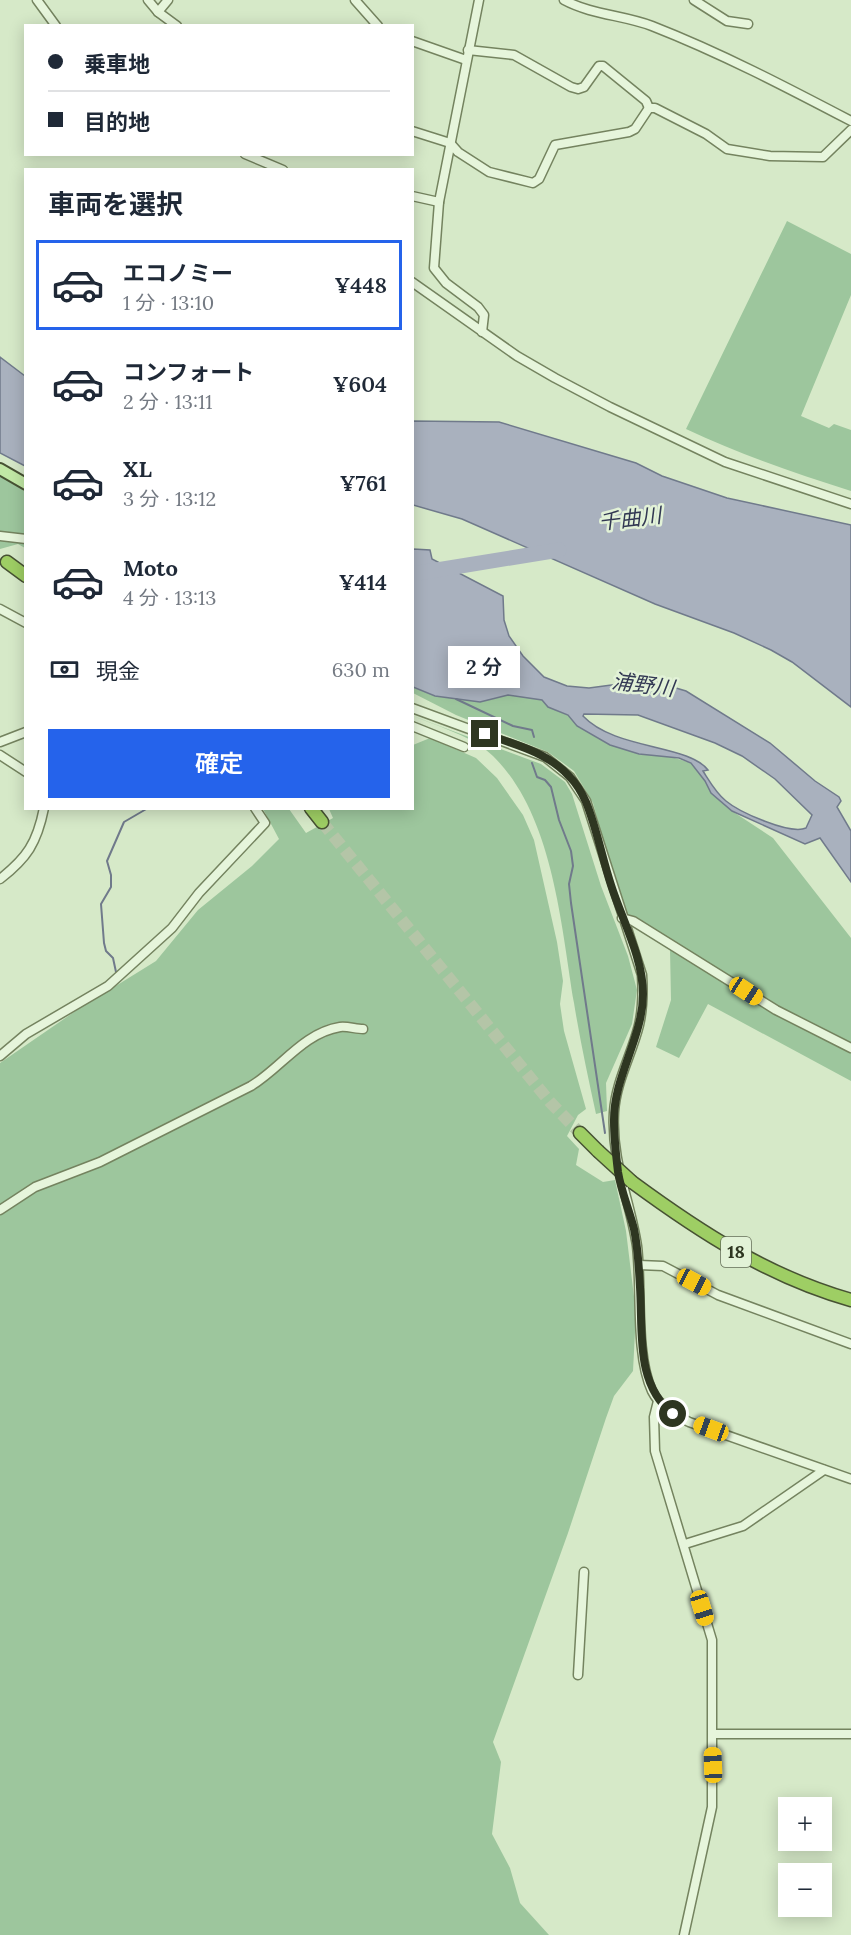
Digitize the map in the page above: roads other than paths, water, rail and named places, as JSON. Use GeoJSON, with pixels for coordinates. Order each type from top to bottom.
{"type":"FeatureCollection","features":[{"type":"Feature","properties":{"kind":"highway"},"geometry":{"type":"LineString","coordinates":[[7,562],[24,575]]}},
{"type":"Feature","properties":{"kind":"highway"},"geometry":{"type":"LineString","coordinates":[[313,810],[322,822]]}},
{"type":"Feature","properties":{"kind":"highway","name":"18"},"geometry":{"type":"LineString","coordinates":[[580,1133],[632,1182],[693,1227],[758,1264],[791,1279],[851,1300]]}},
{"type":"Feature","properties":{"kind":"main road"},"geometry":{"type":"LineString","coordinates":[[0,469],[24,483]]}},
{"type":"Feature","properties":{"kind":"street"},"geometry":{"type":"LineString","coordinates":[[37,0],[55,24]]}},
{"type":"Feature","properties":{"kind":"street"},"geometry":{"type":"LineString","coordinates":[[148,0],[158,12],[174,24]]}},
{"type":"Feature","properties":{"kind":"street"},"geometry":{"type":"LineString","coordinates":[[158,12],[168,0]]}},
{"type":"Feature","properties":{"kind":"street"},"geometry":{"type":"LineString","coordinates":[[355,0],[376,24]]}},
{"type":"Feature","properties":{"kind":"street"},"geometry":{"type":"LineString","coordinates":[[479,0],[439,202],[434,268],[447,283],[478,307],[484,315],[482,332]]}},
{"type":"Feature","properties":{"kind":"street"},"geometry":{"type":"LineString","coordinates":[[564,0],[579,7],[658,28],[746,67],[851,121]]}},
{"type":"Feature","properties":{"kind":"street"},"geometry":{"type":"LineString","coordinates":[[694,0],[727,21],[748,24]]}},
{"type":"Feature","properties":{"kind":"street"},"geometry":{"type":"LineString","coordinates":[[414,42],[466,60]]}},
{"type":"Feature","properties":{"kind":"street"},"geometry":{"type":"LineString","coordinates":[[468,50],[514,55],[578,89],[584,87],[599,66],[603,66],[646,101],[649,108]]}},
{"type":"Feature","properties":{"kind":"street"},"geometry":{"type":"LineString","coordinates":[[649,108],[655,108],[689,125],[727,149],[770,156],[823,157],[851,130]]}},
{"type":"Feature","properties":{"kind":"street"},"geometry":{"type":"LineString","coordinates":[[414,132],[450,143],[458,152],[489,172],[533,183],[539,179],[555,145],[628,132],[635,129],[649,108]]}},
{"type":"Feature","properties":{"kind":"street"},"geometry":{"type":"LineString","coordinates":[[250,156],[278,168]]}},
{"type":"Feature","properties":{"kind":"street"},"geometry":{"type":"LineString","coordinates":[[414,196],[439,202]]}},
{"type":"Feature","properties":{"kind":"street"},"geometry":{"type":"LineString","coordinates":[[414,283],[482,332],[555,378],[678,440],[765,476],[851,504]]}},
{"type":"Feature","properties":{"kind":"street"},"geometry":{"type":"LineString","coordinates":[[0,536],[24,539]]}},
{"type":"Feature","properties":{"kind":"street"},"geometry":{"type":"LineString","coordinates":[[0,609],[24,622]]}},
{"type":"Feature","properties":{"kind":"street"},"geometry":{"type":"LineString","coordinates":[[414,709],[545,757],[570,777],[586,801],[622,918],[638,960],[643,994],[639,1025],[616,1097],[614,1121],[618,1172],[633,1227],[639,1265],[644,1359],[651,1390],[658,1401],[673,1414],[689,1422],[851,1479]]}},
{"type":"Feature","properties":{"kind":"street"},"geometry":{"type":"LineString","coordinates":[[414,729],[464,747]]}},
{"type":"Feature","properties":{"kind":"street"},"geometry":{"type":"LineString","coordinates":[[0,742],[24,733]]}},
{"type":"Feature","properties":{"kind":"street"},"geometry":{"type":"LineString","coordinates":[[0,755],[24,771]]}},
{"type":"Feature","properties":{"kind":"street"},"geometry":{"type":"LineString","coordinates":[[0,879],[28,854],[40,827],[44,810]]}},
{"type":"Feature","properties":{"kind":"street"},"geometry":{"type":"LineString","coordinates":[[0,1056],[26,1034],[108,986],[172,928],[199,893],[265,823],[256,810]]}},
{"type":"Feature","properties":{"kind":"street"},"geometry":{"type":"LineString","coordinates":[[622,918],[643,927],[776,1010],[851,1048]]}},
{"type":"Feature","properties":{"kind":"street"},"geometry":{"type":"LineString","coordinates":[[0,1210],[35,1188],[100,1162],[251,1086],[273,1072],[279,1063],[302,1044],[340,1027],[363,1029]]}},
{"type":"Feature","properties":{"kind":"street"},"geometry":{"type":"LineString","coordinates":[[639,1265],[663,1266],[718,1295],[851,1344]]}},
{"type":"Feature","properties":{"kind":"street"},"geometry":{"type":"LineString","coordinates":[[658,1401],[654,1417],[655,1451],[712,1640],[713,1734],[710,1822],[684,1935]]}},
{"type":"Feature","properties":{"kind":"street"},"geometry":{"type":"LineString","coordinates":[[685,1545],[743,1526],[824,1470]]}},
{"type":"Feature","properties":{"kind":"street"},"geometry":{"type":"LineString","coordinates":[[578,1674],[584,1572]]}},
{"type":"Feature","properties":{"kind":"street"},"geometry":{"type":"LineString","coordinates":[[713,1734],[851,1734]]}},
{"type":"Feature","properties":{"kind":"water"},"geometry":{"type":"Polygon","coordinates":[[[0,357],[24,375],[24,465],[0,453],[0,357]]]}},
{"type":"Feature","properties":{"kind":"water"},"geometry":{"type":"Polygon","coordinates":[[[414,421],[499,422],[636,463],[662,476],[727,498],[851,525],[851,707],[792,662],[771,650],[734,633],[655,604],[462,519],[414,505],[414,421]]]}},
{"type":"Feature","properties":{"kind":"water","name":"浦野川"},"geometry":{"type":"Polygon","coordinates":[[[414,549],[430,550],[432,559],[503,596],[504,620],[509,636],[523,656],[544,677],[567,686],[589,688],[649,680],[686,691],[770,743],[815,781],[839,797],[841,801],[837,807],[851,831],[851,882],[820,838],[805,844],[732,811],[711,793],[691,763],[679,758],[639,754],[610,745],[577,726],[568,715],[548,707],[542,700],[508,695],[480,702],[435,696],[414,687],[414,549]],[[584,714],[583,716],[597,727],[613,735],[685,755],[698,762],[708,770],[703,771],[719,794],[742,811],[777,825],[806,828],[812,815],[775,779],[742,756],[715,743],[638,715],[584,714]]]}},
{"type":"Feature","properties":{"kind":"waterway","name":"千曲川"},"geometry":{"type":"LineString","coordinates":[[414,574],[559,550]]}},
{"type":"Feature","properties":{"kind":"waterway"},"geometry":{"type":"LineString","coordinates":[[456,699],[513,726],[532,730],[534,737]]}},
{"type":"Feature","properties":{"kind":"waterway"},"geometry":{"type":"LineString","coordinates":[[532,763],[537,777],[545,780],[551,787],[559,820],[571,851],[573,866],[569,884],[571,903],[605,1133]]}},
{"type":"Feature","properties":{"kind":"waterway"},"geometry":{"type":"LineString","coordinates":[[116,972],[113,958],[106,951],[104,943],[101,904],[111,887],[111,875],[107,861],[124,822],[145,810]]}},
{"type":"Feature","properties":{"kind":"tunnel"},"geometry":{"type":"LineString","coordinates":[[322,822],[550,1102],[580,1133]]}}]}
